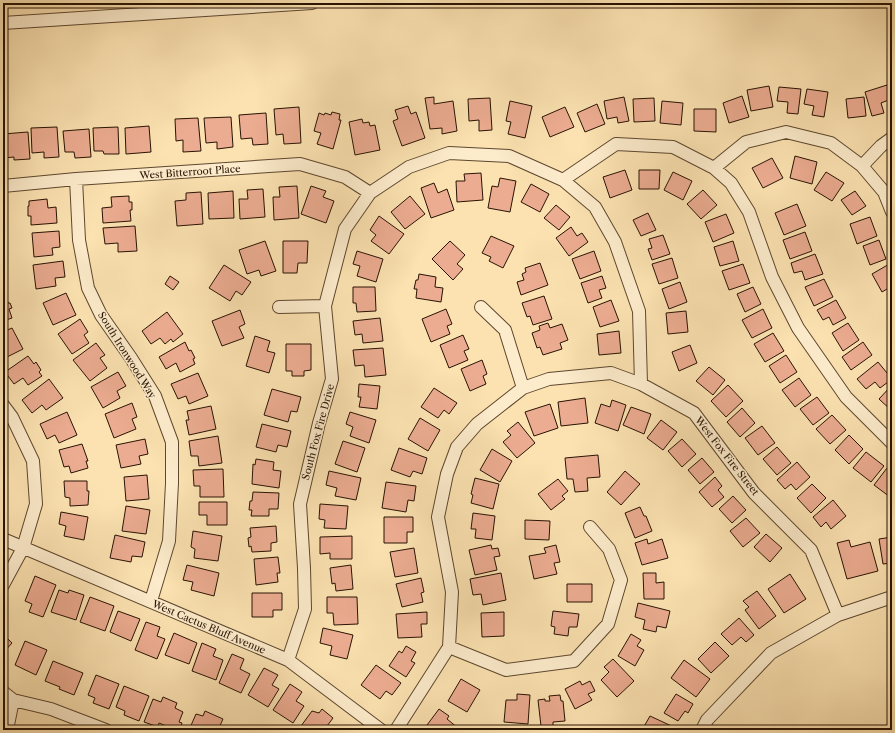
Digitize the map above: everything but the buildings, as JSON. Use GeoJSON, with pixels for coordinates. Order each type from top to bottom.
{"type":"FeatureCollection","features":[{"type":"Feature","properties":{"kind":"street"},"geometry":{"type":"LineString","coordinates":[[3,23],[312,3]]}},
{"type":"Feature","properties":{"kind":"street"},"geometry":{"type":"LineString","coordinates":[[714,168],[746,142],[786,132],[831,143],[862,166],[884,192],[892,212]]}},
{"type":"Feature","properties":{"kind":"street"},"geometry":{"type":"LineString","coordinates":[[862,166],[881,146],[892,138]]}},
{"type":"Feature","properties":{"kind":"street"},"geometry":{"type":"LineString","coordinates":[[563,180],[616,144],[673,147],[714,168],[731,182],[749,212],[772,278],[798,328],[846,397],[892,443]]}},
{"type":"Feature","properties":{"kind":"street","name":"South Fox Fire Drive"},"geometry":{"type":"LineString","coordinates":[[288,660],[305,609],[300,504],[319,423],[332,379],[325,306],[345,229],[370,193],[409,167],[449,153],[509,156],[563,180],[595,207],[615,242],[639,311],[642,384]]}},
{"type":"Feature","properties":{"kind":"street","name":"West Bitterroot Place"},"geometry":{"type":"LineString","coordinates":[[3,186],[76,179],[300,164],[345,177],[370,193]]}},
{"type":"Feature","properties":{"kind":"street","name":"South Ironwood Way"},"geometry":{"type":"LineString","coordinates":[[76,179],[80,240],[88,288],[101,315],[132,358],[155,396],[172,442],[172,483],[169,540],[151,601]]}},
{"type":"Feature","properties":{"kind":"street"},"geometry":{"type":"LineString","coordinates":[[279,307],[325,306]]}},
{"type":"Feature","properties":{"kind":"street"},"geometry":{"type":"LineString","coordinates":[[481,306],[505,330],[523,388]]}},
{"type":"Feature","properties":{"kind":"street","name":"West Fox Fire Street"},"geometry":{"type":"LineString","coordinates":[[396,730],[449,647],[452,592],[438,517],[447,474],[458,447],[476,424],[523,388],[549,379],[611,373],[642,384],[694,412],[754,493],[811,550],[838,615]]}},
{"type":"Feature","properties":{"kind":"street"},"geometry":{"type":"LineString","coordinates":[[3,405],[12,417],[33,461],[36,504],[23,548],[3,585]]}},
{"type":"Feature","properties":{"kind":"street"},"geometry":{"type":"LineString","coordinates":[[449,647],[506,670],[574,661],[608,624],[621,580],[609,548],[590,527]]}},
{"type":"Feature","properties":{"kind":"street","name":"West Cactus Bluff Avenue"},"geometry":{"type":"LineString","coordinates":[[3,539],[288,660],[382,730]]}},
{"type":"Feature","properties":{"kind":"street"},"geometry":{"type":"LineString","coordinates":[[702,730],[707,720],[771,653],[838,615],[892,597]]}},
{"type":"Feature","properties":{"kind":"street"},"geometry":{"type":"LineString","coordinates":[[3,692],[13,700],[50,709],[106,730]]}},
{"type":"Feature","properties":{"kind":"street"},"geometry":{"type":"LineString","coordinates":[[7,730],[13,700]]}}]}
